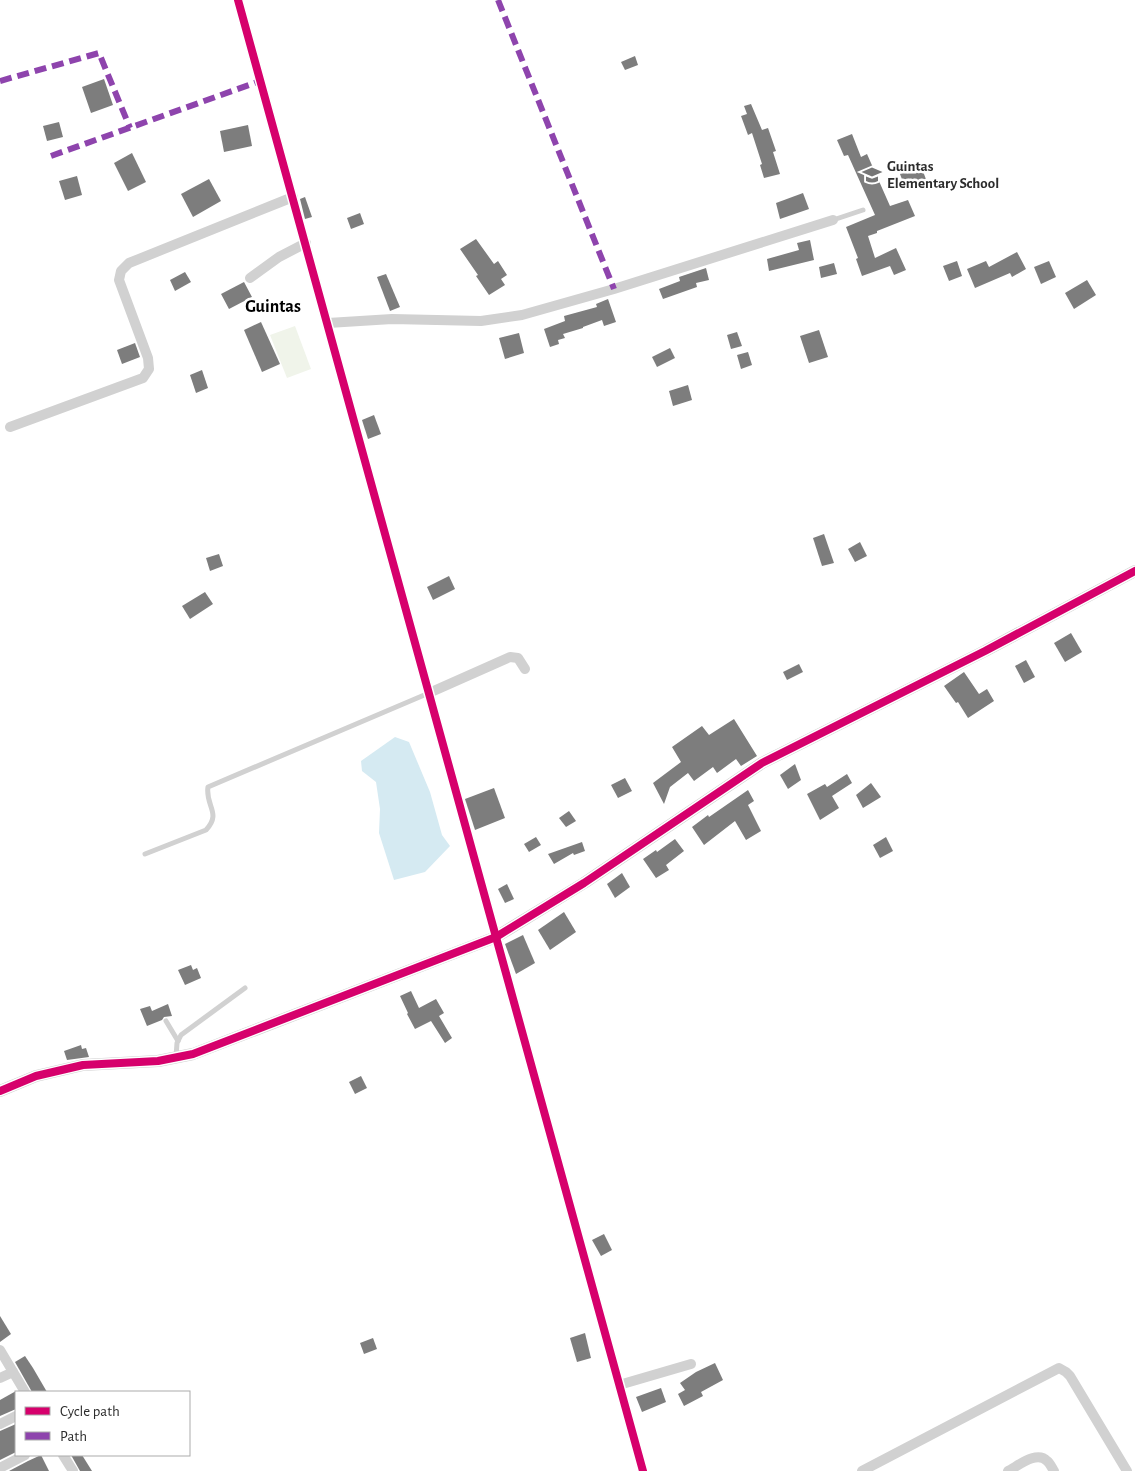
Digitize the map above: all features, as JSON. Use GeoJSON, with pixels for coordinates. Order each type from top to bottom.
{"type":"FeatureCollection","features":[{"type":"Feature","properties":{"kind":"street"},"geometry":{"type":"LineString","coordinates":[[238,0],[643,1471]]}},
{"type":"Feature","properties":{"kind":"street"},"geometry":{"type":"LineString","coordinates":[[10,427],[143,378],[150,369],[148,358],[119,280],[121,271],[129,262],[293,197]]}},
{"type":"Feature","properties":{"kind":"street"},"geometry":{"type":"LineString","coordinates":[[328,323],[392,319],[481,321],[522,315],[614,289],[833,220]]}},
{"type":"Feature","properties":{"kind":"street"},"geometry":{"type":"LineString","coordinates":[[250,278],[279,257],[306,243]]}},
{"type":"Feature","properties":{"kind":"street"},"geometry":{"type":"LineString","coordinates":[[0,1091],[36,1076],[83,1065],[158,1061],[193,1054],[496,936],[584,883],[762,763],[985,651],[1135,571]]}},
{"type":"Feature","properties":{"kind":"street"},"geometry":{"type":"LineString","coordinates":[[429,693],[510,657],[518,658],[525,669]]}},
{"type":"Feature","properties":{"kind":"street"},"geometry":{"type":"LineString","coordinates":[[0,1350],[24,1391]]}},
{"type":"Feature","properties":{"kind":"street"},"geometry":{"type":"LineString","coordinates":[[619,1385],[691,1364]]}},
{"type":"Feature","properties":{"kind":"street"},"geometry":{"type":"LineString","coordinates":[[862,1471],[1059,1368],[1070,1376],[1126,1471]]}},
{"type":"Feature","properties":{"kind":"street"},"geometry":{"type":"LineString","coordinates":[[0,1378],[13,1372]]}},
{"type":"Feature","properties":{"kind":"street"},"geometry":{"type":"LineString","coordinates":[[0,1424],[15,1416]]}},
{"type":"Feature","properties":{"kind":"street"},"geometry":{"type":"LineString","coordinates":[[0,1468],[23,1456]]}},
{"type":"Feature","properties":{"kind":"street"},"geometry":{"type":"LineString","coordinates":[[64,1456],[73,1471]]}},
{"type":"Feature","properties":{"kind":"street"},"geometry":{"type":"LineString","coordinates":[[1008,1471],[1036,1456],[1047,1460],[1054,1471]]}},
{"type":"Feature","properties":{"kind":"lane"},"geometry":{"type":"LineString","coordinates":[[833,220],[863,210]]}},
{"type":"Feature","properties":{"kind":"lane"},"geometry":{"type":"LineString","coordinates":[[145,854],[206,830],[212,824],[214,814],[207,796],[208,787],[429,693]]}},
{"type":"Feature","properties":{"kind":"lane"},"geometry":{"type":"LineString","coordinates":[[176,1058],[178,1041],[181,1034],[245,988]]}},
{"type":"Feature","properties":{"kind":"lane"},"geometry":{"type":"LineString","coordinates":[[166,1021],[178,1041]]}},
{"type":"Feature","properties":{"kind":"shaded area"},"geometry":{"type":"Polygon","coordinates":[[[295,326],[311,369],[287,378],[270,335],[295,326]]]}},
{"type":"Feature","properties":{"kind":"water"},"geometry":{"type":"Polygon","coordinates":[[[395,737],[409,742],[430,792],[442,835],[450,846],[425,872],[394,880],[379,833],[380,809],[376,782],[362,771],[361,761],[395,737]]]}},
{"type":"Feature","properties":{"kind":"building"},"geometry":{"type":"Polygon","coordinates":[[[635,56],[638,65],[625,70],[621,62],[635,56]]]}},
{"type":"Feature","properties":{"kind":"building"},"geometry":{"type":"Polygon","coordinates":[[[104,79],[113,105],[91,113],[82,87],[104,79]]]}},
{"type":"Feature","properties":{"kind":"building"},"geometry":{"type":"Polygon","coordinates":[[[751,104],[762,130],[768,128],[776,151],[773,152],[780,174],[764,178],[760,165],[762,164],[752,133],[748,135],[741,116],[747,114],[744,106],[751,104]]]}},
{"type":"Feature","properties":{"kind":"building"},"geometry":{"type":"Polygon","coordinates":[[[59,122],[63,137],[47,141],[43,126],[59,122]]]}},
{"type":"Feature","properties":{"kind":"building"},"geometry":{"type":"Polygon","coordinates":[[[248,125],[252,146],[224,152],[220,131],[248,125]]]}},
{"type":"Feature","properties":{"kind":"building"},"geometry":{"type":"Polygon","coordinates":[[[852,134],[861,157],[867,154],[890,206],[908,200],[915,216],[868,236],[875,258],[896,248],[906,270],[894,275],[890,266],[862,276],[856,259],[858,258],[846,227],[875,215],[848,155],[844,156],[837,140],[852,134]]]}},
{"type":"Feature","properties":{"kind":"building"},"geometry":{"type":"Polygon","coordinates":[[[132,153],[146,182],[128,191],[114,163],[132,153]]]}},
{"type":"Feature","properties":{"kind":"building"},"geometry":{"type":"Polygon","coordinates":[[[921,166],[927,182],[906,190],[900,174],[921,166]]]}},
{"type":"Feature","properties":{"kind":"building"},"geometry":{"type":"Polygon","coordinates":[[[77,176],[82,195],[65,200],[59,181],[77,176]]]}},
{"type":"Feature","properties":{"kind":"building"},"geometry":{"type":"Polygon","coordinates":[[[209,179],[221,201],[193,217],[181,194],[209,179]]]}},
{"type":"Feature","properties":{"kind":"building"},"geometry":{"type":"Polygon","coordinates":[[[803,193],[809,209],[780,219],[776,203],[803,193]]]}},
{"type":"Feature","properties":{"kind":"building"},"geometry":{"type":"Polygon","coordinates":[[[305,197],[312,217],[305,219],[300,199],[305,197]]]}},
{"type":"Feature","properties":{"kind":"building"},"geometry":{"type":"Polygon","coordinates":[[[360,213],[364,224],[351,229],[347,218],[360,213]]]}},
{"type":"Feature","properties":{"kind":"building"},"geometry":{"type":"Polygon","coordinates":[[[476,239],[494,264],[498,261],[507,275],[501,279],[505,285],[489,295],[460,249],[476,239]]]}},
{"type":"Feature","properties":{"kind":"building"},"geometry":{"type":"Polygon","coordinates":[[[810,240],[814,260],[769,271],[767,259],[799,250],[797,243],[810,240]]]}},
{"type":"Feature","properties":{"kind":"building"},"geometry":{"type":"Polygon","coordinates":[[[1017,252],[1026,269],[1012,277],[1010,273],[975,288],[967,269],[986,261],[989,267],[1017,252]]]}},
{"type":"Feature","properties":{"kind":"building"},"geometry":{"type":"Polygon","coordinates":[[[957,261],[962,276],[949,281],[943,266],[957,261]]]}},
{"type":"Feature","properties":{"kind":"building"},"geometry":{"type":"Polygon","coordinates":[[[1049,261],[1056,277],[1041,284],[1034,267],[1049,261]]]}},
{"type":"Feature","properties":{"kind":"building"},"geometry":{"type":"Polygon","coordinates":[[[834,263],[837,274],[821,278],[819,267],[834,263]]]}},
{"type":"Feature","properties":{"kind":"building"},"geometry":{"type":"Polygon","coordinates":[[[706,268],[709,280],[696,283],[697,287],[663,299],[659,289],[680,281],[679,277],[706,268]]]}},
{"type":"Feature","properties":{"kind":"building"},"geometry":{"type":"Polygon","coordinates":[[[185,272],[191,282],[175,291],[170,280],[185,272]]]}},
{"type":"Feature","properties":{"kind":"building"},"geometry":{"type":"Polygon","coordinates":[[[386,274],[400,307],[390,311],[377,277],[386,274]]]}},
{"type":"Feature","properties":{"kind":"building"},"geometry":{"type":"Polygon","coordinates":[[[1087,280],[1096,295],[1074,309],[1065,293],[1087,280]]]}},
{"type":"Feature","properties":{"kind":"building"},"geometry":{"type":"Polygon","coordinates":[[[244,282],[252,297],[229,309],[221,294],[244,282]]]}},
{"type":"Feature","properties":{"kind":"building"},"geometry":{"type":"Polygon","coordinates":[[[608,299],[616,322],[604,326],[602,320],[563,334],[565,338],[558,340],[559,344],[550,347],[544,329],[565,321],[564,316],[597,307],[596,304],[608,299]]]}},
{"type":"Feature","properties":{"kind":"building"},"geometry":{"type":"Polygon","coordinates":[[[261,322],[280,364],[262,372],[244,330],[261,322]]]}},
{"type":"Feature","properties":{"kind":"building"},"geometry":{"type":"Polygon","coordinates":[[[819,330],[828,357],[809,363],[800,336],[819,330]]]}},
{"type":"Feature","properties":{"kind":"building"},"geometry":{"type":"Polygon","coordinates":[[[737,332],[742,346],[731,349],[727,335],[737,332]]]}},
{"type":"Feature","properties":{"kind":"building"},"geometry":{"type":"Polygon","coordinates":[[[519,333],[524,353],[505,359],[499,338],[519,333]]]}},
{"type":"Feature","properties":{"kind":"building"},"geometry":{"type":"Polygon","coordinates":[[[135,343],[140,357],[122,364],[117,350],[135,343]]]}},
{"type":"Feature","properties":{"kind":"building"},"geometry":{"type":"Polygon","coordinates":[[[670,348],[675,358],[657,367],[652,357],[670,348]]]}},
{"type":"Feature","properties":{"kind":"building"},"geometry":{"type":"Polygon","coordinates":[[[748,352],[752,365],[741,369],[737,355],[748,352]]]}},
{"type":"Feature","properties":{"kind":"building"},"geometry":{"type":"Polygon","coordinates":[[[202,370],[208,388],[196,393],[190,375],[202,370]]]}},
{"type":"Feature","properties":{"kind":"building"},"geometry":{"type":"Polygon","coordinates":[[[688,385],[692,400],[673,406],[669,391],[688,385]]]}},
{"type":"Feature","properties":{"kind":"building"},"geometry":{"type":"Polygon","coordinates":[[[374,415],[381,434],[368,439],[362,420],[374,415]]]}},
{"type":"Feature","properties":{"kind":"building"},"geometry":{"type":"Polygon","coordinates":[[[824,534],[834,563],[822,566],[813,538],[824,534]]]}},
{"type":"Feature","properties":{"kind":"building"},"geometry":{"type":"Polygon","coordinates":[[[860,542],[867,556],[855,562],[848,549],[860,542]]]}},
{"type":"Feature","properties":{"kind":"building"},"geometry":{"type":"Polygon","coordinates":[[[219,554],[223,566],[210,571],[206,558],[219,554]]]}},
{"type":"Feature","properties":{"kind":"building"},"geometry":{"type":"Polygon","coordinates":[[[449,576],[455,589],[433,600],[427,587],[449,576]]]}},
{"type":"Feature","properties":{"kind":"building"},"geometry":{"type":"Polygon","coordinates":[[[205,592],[213,604],[190,619],[182,606],[205,592]]]}},
{"type":"Feature","properties":{"kind":"building"},"geometry":{"type":"Polygon","coordinates":[[[1071,633],[1082,652],[1065,662],[1054,643],[1071,633]]]}},
{"type":"Feature","properties":{"kind":"building"},"geometry":{"type":"Polygon","coordinates":[[[1026,660],[1035,677],[1024,683],[1015,666],[1026,660]]]}},
{"type":"Feature","properties":{"kind":"building"},"geometry":{"type":"Polygon","coordinates":[[[799,664],[803,672],[787,680],[783,672],[799,664]]]}},
{"type":"Feature","properties":{"kind":"building"},"geometry":{"type":"Polygon","coordinates":[[[964,672],[979,694],[987,689],[994,701],[968,718],[958,702],[956,703],[944,686],[964,672]]]}},
{"type":"Feature","properties":{"kind":"building"},"geometry":{"type":"Polygon","coordinates":[[[734,719],[757,756],[741,766],[736,759],[717,773],[713,767],[694,781],[688,773],[670,787],[664,804],[653,783],[681,762],[672,747],[702,726],[709,735],[734,719]]]}},
{"type":"Feature","properties":{"kind":"building"},"geometry":{"type":"Polygon","coordinates":[[[795,764],[801,780],[788,789],[780,775],[795,764]]]}},
{"type":"Feature","properties":{"kind":"building"},"geometry":{"type":"Polygon","coordinates":[[[847,774],[852,783],[832,796],[839,808],[820,820],[807,794],[825,784],[827,787],[847,774]]]}},
{"type":"Feature","properties":{"kind":"building"},"geometry":{"type":"Polygon","coordinates":[[[625,778],[632,791],[618,798],[611,785],[625,778]]]}},
{"type":"Feature","properties":{"kind":"building"},"geometry":{"type":"Polygon","coordinates":[[[871,783],[881,797],[863,808],[856,795],[871,783]]]}},
{"type":"Feature","properties":{"kind":"building"},"geometry":{"type":"Polygon","coordinates":[[[494,788],[505,818],[475,830],[465,799],[494,788]]]}},
{"type":"Feature","properties":{"kind":"building"},"geometry":{"type":"Polygon","coordinates":[[[748,790],[754,801],[748,805],[761,831],[746,840],[735,821],[704,845],[692,827],[748,790]]]}},
{"type":"Feature","properties":{"kind":"building"},"geometry":{"type":"Polygon","coordinates":[[[569,811],[576,821],[566,827],[559,818],[569,811]]]}},
{"type":"Feature","properties":{"kind":"building"},"geometry":{"type":"Polygon","coordinates":[[[536,837],[541,845],[529,852],[524,844],[536,837]]]}},
{"type":"Feature","properties":{"kind":"building"},"geometry":{"type":"Polygon","coordinates":[[[886,837],[893,851],[880,858],[873,845],[886,837]]]}},
{"type":"Feature","properties":{"kind":"building"},"geometry":{"type":"Polygon","coordinates":[[[675,839],[684,851],[666,865],[669,870],[656,878],[643,859],[675,839]]]}},
{"type":"Feature","properties":{"kind":"building"},"geometry":{"type":"Polygon","coordinates":[[[582,842],[585,851],[574,855],[573,853],[554,864],[548,854],[582,842]]]}},
{"type":"Feature","properties":{"kind":"building"},"geometry":{"type":"Polygon","coordinates":[[[622,873],[630,887],[615,898],[607,884],[622,873]]]}},
{"type":"Feature","properties":{"kind":"building"},"geometry":{"type":"Polygon","coordinates":[[[507,884],[514,899],[505,903],[498,889],[507,884]]]}},
{"type":"Feature","properties":{"kind":"building"},"geometry":{"type":"Polygon","coordinates":[[[564,912],[576,932],[550,950],[538,930],[564,912]]]}},
{"type":"Feature","properties":{"kind":"building"},"geometry":{"type":"Polygon","coordinates":[[[523,935],[535,963],[516,974],[505,944],[523,935]]]}},
{"type":"Feature","properties":{"kind":"building"},"geometry":{"type":"Polygon","coordinates":[[[191,965],[193,970],[197,968],[201,978],[185,985],[178,970],[191,965]]]}},
{"type":"Feature","properties":{"kind":"building"},"geometry":{"type":"Polygon","coordinates":[[[411,991],[419,1008],[436,999],[444,1013],[439,1016],[452,1038],[445,1043],[431,1021],[415,1029],[400,996],[411,991]]]}},
{"type":"Feature","properties":{"kind":"building"},"geometry":{"type":"Polygon","coordinates":[[[168,1004],[172,1016],[164,1017],[162,1020],[147,1026],[140,1009],[150,1006],[152,1011],[168,1004]]]}},
{"type":"Feature","properties":{"kind":"building"},"geometry":{"type":"Polygon","coordinates":[[[81,1045],[82,1049],[86,1048],[89,1057],[67,1060],[64,1051],[81,1045]]]}},
{"type":"Feature","properties":{"kind":"building"},"geometry":{"type":"Polygon","coordinates":[[[361,1076],[367,1088],[355,1094],[349,1082],[361,1076]]]}},
{"type":"Feature","properties":{"kind":"building"},"geometry":{"type":"Polygon","coordinates":[[[604,1234],[612,1250],[601,1256],[592,1240],[604,1234]]]}},
{"type":"Feature","properties":{"kind":"building"},"geometry":{"type":"Polygon","coordinates":[[[0,1316],[11,1334],[0,1342],[0,1316]]]}},
{"type":"Feature","properties":{"kind":"building"},"geometry":{"type":"Polygon","coordinates":[[[585,1333],[591,1358],[577,1362],[570,1338],[585,1333]]]}},
{"type":"Feature","properties":{"kind":"building"},"geometry":{"type":"Polygon","coordinates":[[[373,1338],[377,1349],[364,1354],[360,1343],[373,1338]]]}},
{"type":"Feature","properties":{"kind":"building"},"geometry":{"type":"Polygon","coordinates":[[[25,1356],[46,1391],[31,1391],[15,1362],[25,1356]]]}},
{"type":"Feature","properties":{"kind":"building"},"geometry":{"type":"Polygon","coordinates":[[[715,1363],[723,1380],[701,1392],[703,1396],[684,1406],[678,1394],[685,1390],[680,1383],[696,1372],[715,1363]]]}},
{"type":"Feature","properties":{"kind":"building"},"geometry":{"type":"Polygon","coordinates":[[[661,1388],[666,1402],[642,1412],[636,1397],[661,1388]]]}},
{"type":"Feature","properties":{"kind":"building"},"geometry":{"type":"Polygon","coordinates":[[[15,1392],[15,1409],[0,1416],[0,1400],[15,1392]]]}},
{"type":"Feature","properties":{"kind":"building"},"geometry":{"type":"Polygon","coordinates":[[[15,1424],[15,1452],[0,1460],[0,1431],[15,1424]]]}},
{"type":"Feature","properties":{"kind":"building"},"geometry":{"type":"Polygon","coordinates":[[[42,1456],[49,1471],[9,1471],[42,1456]]]}},
{"type":"Feature","properties":{"kind":"building"},"geometry":{"type":"Polygon","coordinates":[[[72,1456],[83,1456],[92,1471],[80,1471],[72,1456]]]}},
{"type":"Feature","properties":{"kind":"marked path"},"geometry":{"type":"LineString","coordinates":[[498,0],[614,289]]}},
{"type":"Feature","properties":{"kind":"marked path"},"geometry":{"type":"LineString","coordinates":[[0,81],[99,53],[130,128]]}},
{"type":"Feature","properties":{"kind":"marked path"},"geometry":{"type":"LineString","coordinates":[[51,156],[260,81]]}},
{"type":"Feature","properties":{"kind":"cycle path"},"geometry":{"type":"LineString","coordinates":[[238,0],[643,1471]]}},
{"type":"Feature","properties":{"kind":"cycle path"},"geometry":{"type":"LineString","coordinates":[[0,1091],[36,1076],[83,1065],[158,1061],[193,1054],[496,937],[584,883],[762,763],[985,651],[1135,571]]}},
{"type":"Feature","properties":{"kind":"place","name":"Guintas Elementary School"},"geometry":{"type":"Point","coordinates":[872,175]}},
{"type":"Feature","properties":{"kind":"district","name":"Guintas"},"geometry":{"type":"Point","coordinates":[273,306]}}]}
